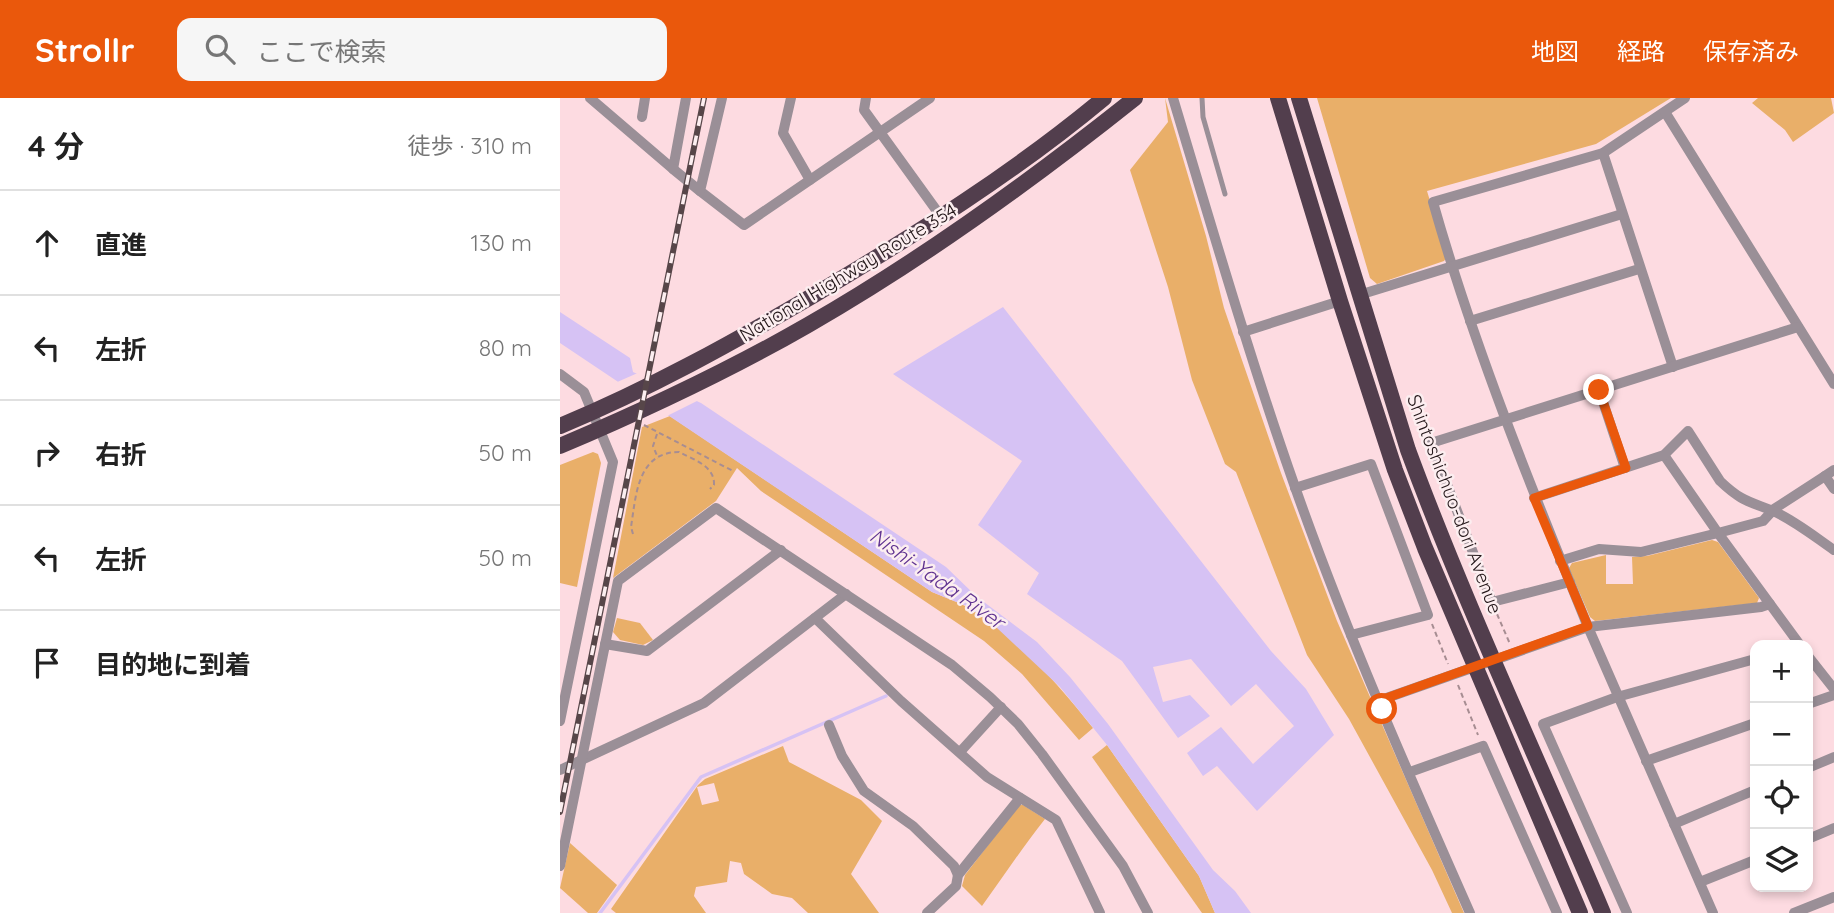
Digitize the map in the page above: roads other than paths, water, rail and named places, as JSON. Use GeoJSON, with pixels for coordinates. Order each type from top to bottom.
{"type":"FeatureCollection","features":[{"type":"Feature","properties":{"kind":"highway","name":"National Highway Route 354"},"geometry":{"type":"LineString","coordinates":[[560,426],[678,372],[737,341],[942,218],[1024,160],[1104,98]]}},
{"type":"Feature","properties":{"kind":"highway","name":"National Highway Route 354"},"geometry":{"type":"LineString","coordinates":[[560,446],[600,429],[645,416],[697,383],[809,325],[981,216],[1135,98]]}},
{"type":"Feature","properties":{"kind":"highway"},"geometry":{"type":"LineString","coordinates":[[1278,98],[1395,470],[1580,913]]}},
{"type":"Feature","properties":{"kind":"highway","name":"Shintoshichuo-dori Avenue"},"geometry":{"type":"LineString","coordinates":[[1299,98],[1408,450],[1493,661],[1603,913]]}},
{"type":"Feature","properties":{"kind":"street"},"geometry":{"type":"LineString","coordinates":[[590,98],[744,225],[930,98]]}},
{"type":"Feature","properties":{"kind":"street"},"geometry":{"type":"LineString","coordinates":[[642,117],[645,98]]}},
{"type":"Feature","properties":{"kind":"street"},"geometry":{"type":"LineString","coordinates":[[673,169],[686,98]]}},
{"type":"Feature","properties":{"kind":"street"},"geometry":{"type":"LineString","coordinates":[[700,191],[722,98]]}},
{"type":"Feature","properties":{"kind":"street"},"geometry":{"type":"LineString","coordinates":[[791,98],[783,133],[810,180]]}},
{"type":"Feature","properties":{"kind":"street"},"geometry":{"type":"LineString","coordinates":[[866,98],[864,110],[942,218]]}},
{"type":"Feature","properties":{"kind":"street"},"geometry":{"type":"LineString","coordinates":[[1173,98],[1243,332],[1295,488],[1378,701],[1470,913]]}},
{"type":"Feature","properties":{"kind":"street"},"geometry":{"type":"LineString","coordinates":[[1685,98],[1603,153],[1433,202],[1451,266],[1534,498],[1617,697],[1713,913]]}},
{"type":"Feature","properties":{"kind":"street"},"geometry":{"type":"LineString","coordinates":[[1665,112],[1834,384]]}},
{"type":"Feature","properties":{"kind":"street"},"geometry":{"type":"LineString","coordinates":[[1603,153],[1673,367]]}},
{"type":"Feature","properties":{"kind":"street"},"geometry":{"type":"LineString","coordinates":[[1359,295],[1622,214]]}},
{"type":"Feature","properties":{"kind":"street"},"geometry":{"type":"LineString","coordinates":[[1471,321],[1639,269]]}},
{"type":"Feature","properties":{"kind":"street"},"geometry":{"type":"LineString","coordinates":[[1243,332],[1340,301]]}},
{"type":"Feature","properties":{"kind":"street"},"geometry":{"type":"LineString","coordinates":[[1570,582],[1492,601],[1431,443],[1798,327]]}},
{"type":"Feature","properties":{"kind":"street"},"geometry":{"type":"LineString","coordinates":[[560,374],[584,392],[613,462],[564,676],[560,721]]}},
{"type":"Feature","properties":{"kind":"street"},"geometry":{"type":"LineString","coordinates":[[1599,390],[1626,468]]}},
{"type":"Feature","properties":{"kind":"street"},"geometry":{"type":"LineString","coordinates":[[1534,498],[1664,455],[1688,432],[1727,488],[1751,504],[1772,511],[1834,550]]}},
{"type":"Feature","properties":{"kind":"street"},"geometry":{"type":"LineString","coordinates":[[1664,455],[1796,640]]}},
{"type":"Feature","properties":{"kind":"street"},"geometry":{"type":"LineString","coordinates":[[1295,488],[1371,464],[1428,615],[1351,635]]}},
{"type":"Feature","properties":{"kind":"street"},"geometry":{"type":"LineString","coordinates":[[1560,561],[1599,549],[1641,552],[1763,521],[1772,511],[1829,473],[1834,489]]}},
{"type":"Feature","properties":{"kind":"street"},"geometry":{"type":"LineString","coordinates":[[560,866],[618,581],[716,508],[952,665],[1002,708],[1042,754],[1123,866],[1148,913]]}},
{"type":"Feature","properties":{"kind":"street"},"geometry":{"type":"LineString","coordinates":[[605,644],[647,651],[781,550]]}},
{"type":"Feature","properties":{"kind":"street"},"geometry":{"type":"LineString","coordinates":[[560,770],[704,703],[846,594]]}},
{"type":"Feature","properties":{"kind":"street"},"geometry":{"type":"LineString","coordinates":[[1378,701],[1588,626],[1770,604]]}},
{"type":"Feature","properties":{"kind":"street"},"geometry":{"type":"LineString","coordinates":[[815,618],[901,701],[987,776],[1056,820],[1100,913]]}},
{"type":"Feature","properties":{"kind":"street"},"geometry":{"type":"LineString","coordinates":[[1627,913],[1543,724],[1617,697],[1750,660]]}},
{"type":"Feature","properties":{"kind":"street"},"geometry":{"type":"LineString","coordinates":[[1813,662],[1834,689]]}},
{"type":"Feature","properties":{"kind":"street"},"geometry":{"type":"LineString","coordinates":[[1811,703],[1834,695]]}},
{"type":"Feature","properties":{"kind":"street"},"geometry":{"type":"LineString","coordinates":[[960,752],[1002,708]]}},
{"type":"Feature","properties":{"kind":"street"},"geometry":{"type":"LineString","coordinates":[[829,725],[842,756],[864,791],[913,826],[954,866],[958,875]]}},
{"type":"Feature","properties":{"kind":"street"},"geometry":{"type":"LineString","coordinates":[[1646,761],[1750,725]]}},
{"type":"Feature","properties":{"kind":"street"},"geometry":{"type":"LineString","coordinates":[[1410,772],[1483,746],[1557,913]]}},
{"type":"Feature","properties":{"kind":"street"},"geometry":{"type":"LineString","coordinates":[[1813,766],[1834,757]]}},
{"type":"Feature","properties":{"kind":"street"},"geometry":{"type":"LineString","coordinates":[[1674,824],[1750,792]]}},
{"type":"Feature","properties":{"kind":"street"},"geometry":{"type":"LineString","coordinates":[[928,913],[956,886],[958,875],[1020,798]]}},
{"type":"Feature","properties":{"kind":"street"},"geometry":{"type":"LineString","coordinates":[[1813,837],[1834,828]]}},
{"type":"Feature","properties":{"kind":"street"},"geometry":{"type":"LineString","coordinates":[[1700,882],[1750,862]]}},
{"type":"Feature","properties":{"kind":"street"},"geometry":{"type":"LineString","coordinates":[[1794,913],[1834,897]]}},
{"type":"Feature","properties":{"kind":"lane"},"geometry":{"type":"LineString","coordinates":[[1202,98],[1203,117],[1225,194]]}},
{"type":"Feature","properties":{"kind":"water"},"geometry":{"type":"Polygon","coordinates":[[[1003,307],[1271,651],[1306,689],[1334,735],[1257,811],[1217,766],[1203,776],[1187,753],[1221,727],[1253,764],[1294,726],[1256,684],[1231,706],[1191,659],[1153,667],[1163,702],[1190,695],[1210,716],[1178,738],[1122,661],[1027,594],[1039,573],[978,525],[1022,461],[893,374],[1003,307]]]}},
{"type":"Feature","properties":{"kind":"water","name":"Nishi-Yada River"},"geometry":{"type":"Polygon","coordinates":[[[560,312],[630,358],[633,372],[701,403],[946,567],[976,596],[1037,642],[1108,724],[1213,870],[1235,891],[1251,913],[1215,913],[1199,876],[1107,745],[1060,687],[997,628],[969,607],[932,592],[560,343],[560,312]]]}},
{"type":"Feature","properties":{"kind":"waterway"},"geometry":{"type":"LineString","coordinates":[[600,913],[701,777],[886,696]]}},
{"type":"Feature","properties":{"kind":"railway"},"geometry":{"type":"LineString","coordinates":[[560,812],[704,98]]}}]}
